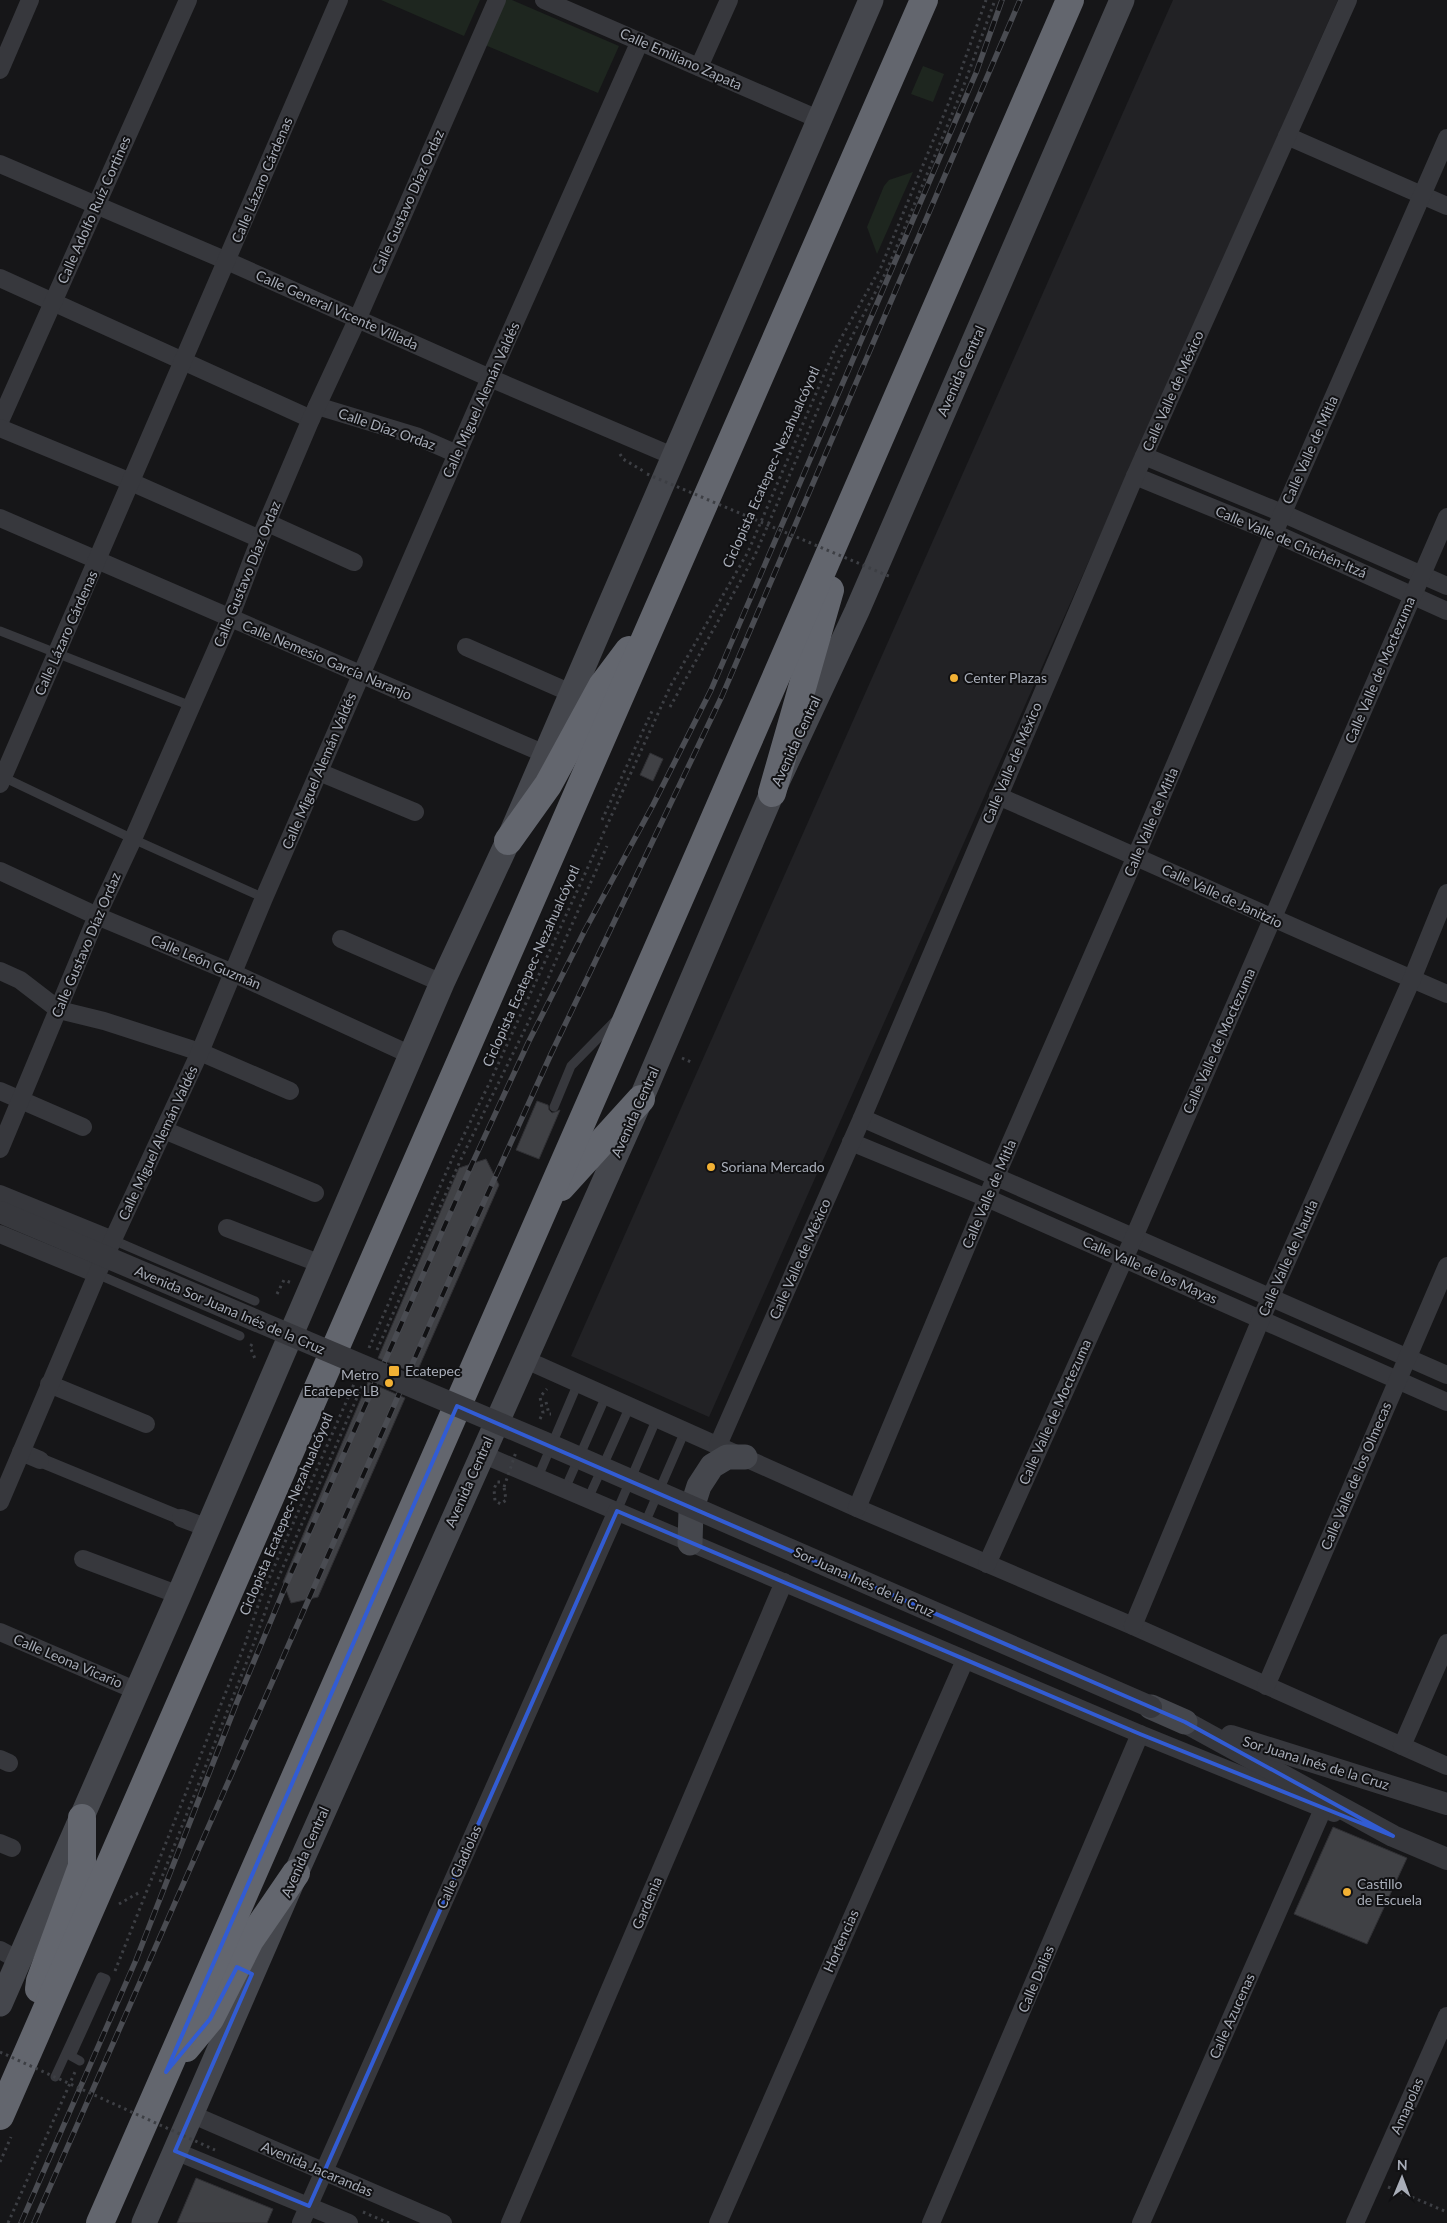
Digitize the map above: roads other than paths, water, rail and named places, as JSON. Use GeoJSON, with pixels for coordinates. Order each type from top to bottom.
{"type":"FeatureCollection","features":[{"type":"Feature","properties":{"kind":"highway"},"geometry":{"type":"LineString","coordinates":[[0,2116],[924,0]]}},
{"type":"Feature","properties":{"kind":"highway"},"geometry":{"type":"LineString","coordinates":[[100,2223],[1070,0]]}},
{"type":"Feature","properties":{"kind":"highway"},"geometry":{"type":"LineString","coordinates":[[772,793],[860,484]]}},
{"type":"Feature","properties":{"kind":"highway"},"geometry":{"type":"LineString","coordinates":[[508,841],[548,785],[602,686],[656,614]]}},
{"type":"Feature","properties":{"kind":"highway"},"geometry":{"type":"LineString","coordinates":[[544,1205],[641,1099]]}},
{"type":"Feature","properties":{"kind":"highway"},"geometry":{"type":"LineString","coordinates":[[38,2028],[40,1982],[82,1866],[82,1818]]}},
{"type":"Feature","properties":{"kind":"highway"},"geometry":{"type":"LineString","coordinates":[[166,2072],[210,2019],[250,1940],[296,1873]]}},
{"type":"Feature","properties":{"kind":"main road"},"geometry":{"type":"LineString","coordinates":[[0,2004],[10,1956],[82,1818],[442,982],[508,841],[675,457],[818,119],[871,0]]}},
{"type":"Feature","properties":{"kind":"main road","name":"Avenida Central"},"geometry":{"type":"LineString","coordinates":[[144,2223],[296,1873],[641,1099],[772,793],[861,602],[1122,0]]}},
{"type":"Feature","properties":{"kind":"main road"},"geometry":{"type":"LineString","coordinates":[[690,1543],[691,1511],[699,1486],[712,1466],[727,1457],[745,1457]]}},
{"type":"Feature","properties":{"kind":"main road","name":"Sor Juana Inés de la Cruz"},"geometry":{"type":"LineString","coordinates":[[1151,1708],[1185,1722]]}},
{"type":"Feature","properties":{"kind":"street"},"geometry":{"type":"LineString","coordinates":[[0,70],[30,0]]}},
{"type":"Feature","properties":{"kind":"street","name":"Calle Adolfo Ruíz Cortines"},"geometry":{"type":"LineString","coordinates":[[0,420],[188,0]]}},
{"type":"Feature","properties":{"kind":"street","name":"Calle Lázaro Cárdenas"},"geometry":{"type":"LineString","coordinates":[[2,781],[339,0]]}},
{"type":"Feature","properties":{"kind":"street","name":"Calle Gustavo Díaz Ordaz"},"geometry":{"type":"LineString","coordinates":[[0,1148],[97,916],[230,618],[260,539],[314,413],[357,320],[496,0]]}},
{"type":"Feature","properties":{"kind":"street","name":"Calle Emiliano Zapata"},"geometry":{"type":"LineString","coordinates":[[544,0],[581,7],[640,41],[818,119]]}},
{"type":"Feature","properties":{"kind":"street"},"geometry":{"type":"LineString","coordinates":[[700,67],[729,0]]}},
{"type":"Feature","properties":{"kind":"street","name":"Calle Valle de México"},"geometry":{"type":"LineString","coordinates":[[718,1446],[862,1118],[1134,476],[1348,0]]}},
{"type":"Feature","properties":{"kind":"street","name":"Calle Miguel Alemán Valdés"},"geometry":{"type":"LineString","coordinates":[[0,1502],[97,1274],[200,1052],[264,898],[490,378],[640,41]]}},
{"type":"Feature","properties":{"kind":"street"},"geometry":{"type":"LineString","coordinates":[[1288,136],[1447,206]]}},
{"type":"Feature","properties":{"kind":"street","name":"Calle Valle de Mitla"},"geometry":{"type":"LineString","coordinates":[[857,1508],[996,1176],[1136,856],[1282,513],[1447,138]]}},
{"type":"Feature","properties":{"kind":"street","name":"Calle General Vicente Villada"},"geometry":{"type":"LineString","coordinates":[[0,164],[675,457]]}},
{"type":"Feature","properties":{"kind":"street"},"geometry":{"type":"LineString","coordinates":[[0,278],[183,360],[314,413]]}},
{"type":"Feature","properties":{"kind":"street","name":"Calle Díaz Ordaz"},"geometry":{"type":"LineString","coordinates":[[314,413],[416,436],[457,454]]}},
{"type":"Feature","properties":{"kind":"street"},"geometry":{"type":"LineString","coordinates":[[0,428],[131,482],[260,539]]}},
{"type":"Feature","properties":{"kind":"street","name":"Calle Valle de Chichén-Itzá"},"geometry":{"type":"LineString","coordinates":[[1144,456],[1282,513],[1447,586]]}},
{"type":"Feature","properties":{"kind":"street","name":"Calle Valle de Chichén-Itzá"},"geometry":{"type":"LineString","coordinates":[[1134,476],[1274,533],[1447,611]]}},
{"type":"Feature","properties":{"kind":"street","name":"Calle Valle de Moctezuma"},"geometry":{"type":"LineString","coordinates":[[987,1564],[1124,1260],[1447,517]]}},
{"type":"Feature","properties":{"kind":"street","name":"Calle Nemesio García Naranjo"},"geometry":{"type":"LineString","coordinates":[[0,518],[99,559],[230,618],[545,754]]}},
{"type":"Feature","properties":{"kind":"street"},"geometry":{"type":"LineString","coordinates":[[268,523],[354,562]]}},
{"type":"Feature","properties":{"kind":"street"},"geometry":{"type":"LineString","coordinates":[[466,647],[571,693]]}},
{"type":"Feature","properties":{"kind":"street"},"geometry":{"type":"LineString","coordinates":[[319,772],[415,812]]}},
{"type":"Feature","properties":{"kind":"street","name":"Calle Valle de Janitzio"},"geometry":{"type":"LineString","coordinates":[[998,796],[1136,856],[1272,919],[1447,994]]}},
{"type":"Feature","properties":{"kind":"street","name":"Calle León Guzmán"},"geometry":{"type":"LineString","coordinates":[[0,871],[97,916],[233,972],[411,1055]]}},
{"type":"Feature","properties":{"kind":"street","name":"Calle Valle de Nautla"},"geometry":{"type":"LineString","coordinates":[[1133,1626],[1261,1319],[1412,979],[1447,893]]}},
{"type":"Feature","properties":{"kind":"street"},"geometry":{"type":"LineString","coordinates":[[341,939],[442,982]]}},
{"type":"Feature","properties":{"kind":"street"},"geometry":{"type":"LineString","coordinates":[[0,971],[20,980],[59,1010],[104,1021],[200,1052],[290,1091]]}},
{"type":"Feature","properties":{"kind":"street"},"geometry":{"type":"LineString","coordinates":[[0,1091],[83,1128]]}},
{"type":"Feature","properties":{"kind":"street","name":"Calle Valle de los Mayas"},"geometry":{"type":"LineString","coordinates":[[862,1118],[1447,1375]]}},
{"type":"Feature","properties":{"kind":"street"},"geometry":{"type":"LineString","coordinates":[[164,1130],[315,1193]]}},
{"type":"Feature","properties":{"kind":"street","name":"Calle Valle de los Mayas"},"geometry":{"type":"LineString","coordinates":[[851,1142],[987,1198],[1447,1402]]}},
{"type":"Feature","properties":{"kind":"street","name":"Avenida Sor Juana Inés de la Cruz"},"geometry":{"type":"LineString","coordinates":[[0,1194],[113,1240]]}},
{"type":"Feature","properties":{"kind":"street","name":"Avenida Sor Juana Inés de la Cruz"},"geometry":{"type":"LineString","coordinates":[[0,1212],[543,1442]]}},
{"type":"Feature","properties":{"kind":"street"},"geometry":{"type":"LineString","coordinates":[[227,1228],[321,1264]]}},
{"type":"Feature","properties":{"kind":"street","name":"Avenida Sor Juana Inés de la Cruz"},"geometry":{"type":"LineString","coordinates":[[0,1234],[97,1274]]}},
{"type":"Feature","properties":{"kind":"street","name":"Calle Valle de los Olmecas"},"geometry":{"type":"LineString","coordinates":[[1266,1686],[1447,1266]]}},
{"type":"Feature","properties":{"kind":"street"},"geometry":{"type":"LineString","coordinates":[[524,1359],[857,1508],[1133,1626],[1447,1766]]}},
{"type":"Feature","properties":{"kind":"street"},"geometry":{"type":"LineString","coordinates":[[49,1384],[146,1424]]}},
{"type":"Feature","properties":{"kind":"street","name":"Sor Juana Inés de la Cruz"},"geometry":{"type":"LineString","coordinates":[[543,1442],[1151,1708]]}},
{"type":"Feature","properties":{"kind":"street"},"geometry":{"type":"LineString","coordinates":[[21,1452],[208,1528]]}},
{"type":"Feature","properties":{"kind":"street"},"geometry":{"type":"LineString","coordinates":[[482,1454],[1140,1734],[1393,1836]]}},
{"type":"Feature","properties":{"kind":"street","name":"Calle Gladiolas"},"geometry":{"type":"LineString","coordinates":[[301,2223],[617,1511]]}},
{"type":"Feature","properties":{"kind":"street"},"geometry":{"type":"LineString","coordinates":[[83,1559],[179,1595]]}},
{"type":"Feature","properties":{"kind":"street","name":"Gardenia"},"geometry":{"type":"LineString","coordinates":[[510,2223],[784,1582]]}},
{"type":"Feature","properties":{"kind":"street","name":"Calle Leona Vicario"},"geometry":{"type":"LineString","coordinates":[[0,1632],[137,1691]]}},
{"type":"Feature","properties":{"kind":"street"},"geometry":{"type":"LineString","coordinates":[[1402,1746],[1447,1643]]}},
{"type":"Feature","properties":{"kind":"street","name":"Hortencias"},"geometry":{"type":"LineString","coordinates":[[718,2223],[965,1660]]}},
{"type":"Feature","properties":{"kind":"street","name":"Sor Juana Inés de la Cruz"},"geometry":{"type":"LineString","coordinates":[[1185,1722],[1447,1804]]}},
{"type":"Feature","properties":{"kind":"street","name":"Sor Juana Inés de la Cruz"},"geometry":{"type":"LineString","coordinates":[[1185,1722],[1393,1836],[1447,1860]]}},
{"type":"Feature","properties":{"kind":"street","name":"Calle Dalias"},"geometry":{"type":"LineString","coordinates":[[931,2223],[1140,1734]]}},
{"type":"Feature","properties":{"kind":"street","name":"Calle Azucenas"},"geometry":{"type":"LineString","coordinates":[[1141,2223],[1323,1809]]}},
{"type":"Feature","properties":{"kind":"street","name":"Amapolas"},"geometry":{"type":"LineString","coordinates":[[1355,2223],[1447,2016]]}},
{"type":"Feature","properties":{"kind":"street","name":"Avenida Jacarandas"},"geometry":{"type":"LineString","coordinates":[[191,2114],[443,2223]]}},
{"type":"Feature","properties":{"kind":"street"},"geometry":{"type":"LineString","coordinates":[[175,2151],[349,2223]]}},
{"type":"Feature","properties":{"kind":"lane"},"geometry":{"type":"LineString","coordinates":[[0,631],[191,706]]}},
{"type":"Feature","properties":{"kind":"lane"},"geometry":{"type":"LineString","coordinates":[[2,781],[264,898]]}},
{"type":"Feature","properties":{"kind":"lane"},"geometry":{"type":"LineString","coordinates":[[554,1107],[571,1066],[635,999]]}},
{"type":"Feature","properties":{"kind":"lane","name":"Avenida Sor Juana Inés de la Cruz"},"geometry":{"type":"LineString","coordinates":[[113,1240],[255,1302]]}},
{"type":"Feature","properties":{"kind":"lane","name":"Avenida Sor Juana Inés de la Cruz"},"geometry":{"type":"LineString","coordinates":[[97,1274],[240,1336]]}},
{"type":"Feature","properties":{"kind":"lane"},"geometry":{"type":"LineString","coordinates":[[538,1478],[578,1383]]}},
{"type":"Feature","properties":{"kind":"lane"},"geometry":{"type":"LineString","coordinates":[[565,1489],[606,1396]]}},
{"type":"Feature","properties":{"kind":"lane"},"geometry":{"type":"LineString","coordinates":[[588,1499],[630,1406]]}},
{"type":"Feature","properties":{"kind":"lane"},"geometry":{"type":"LineString","coordinates":[[617,1511],[657,1418]]}},
{"type":"Feature","properties":{"kind":"lane"},"geometry":{"type":"LineString","coordinates":[[645,1523],[685,1431]]}},
{"type":"Feature","properties":{"kind":"lane"},"geometry":{"type":"LineString","coordinates":[[56,2077],[101,1977],[106,1979],[71,2056],[80,2062]]}},
{"type":"Feature","properties":{"kind":"railway"},"geometry":{"type":"LineString","coordinates":[[21,2223],[136,1960],[237,1702],[285,1587],[472,1164],[528,1043],[711,690],[976,73],[1002,0]]}},
{"type":"Feature","properties":{"kind":"railway"},"geometry":{"type":"LineString","coordinates":[[34,2223],[473,1226],[551,1054],[722,696],[1020,0]]}},
{"type":"Feature","properties":{"kind":"place","name":"Center Plazas"},"geometry":{"type":"Point","coordinates":[954,678]}},
{"type":"Feature","properties":{"kind":"place","name":"Soriana Mercado"},"geometry":{"type":"Point","coordinates":[711,1167]}},
{"type":"Feature","properties":{"kind":"place","name":"Ecatepec"},"geometry":{"type":"Point","coordinates":[394,1371]}},
{"type":"Feature","properties":{"kind":"place","name":"Metro Ecatepec LB"},"geometry":{"type":"Point","coordinates":[389,1383]}},
{"type":"Feature","properties":{"kind":"place","name":"Castillo de Escuela"},"geometry":{"type":"Point","coordinates":[1347,1892]}}]}
